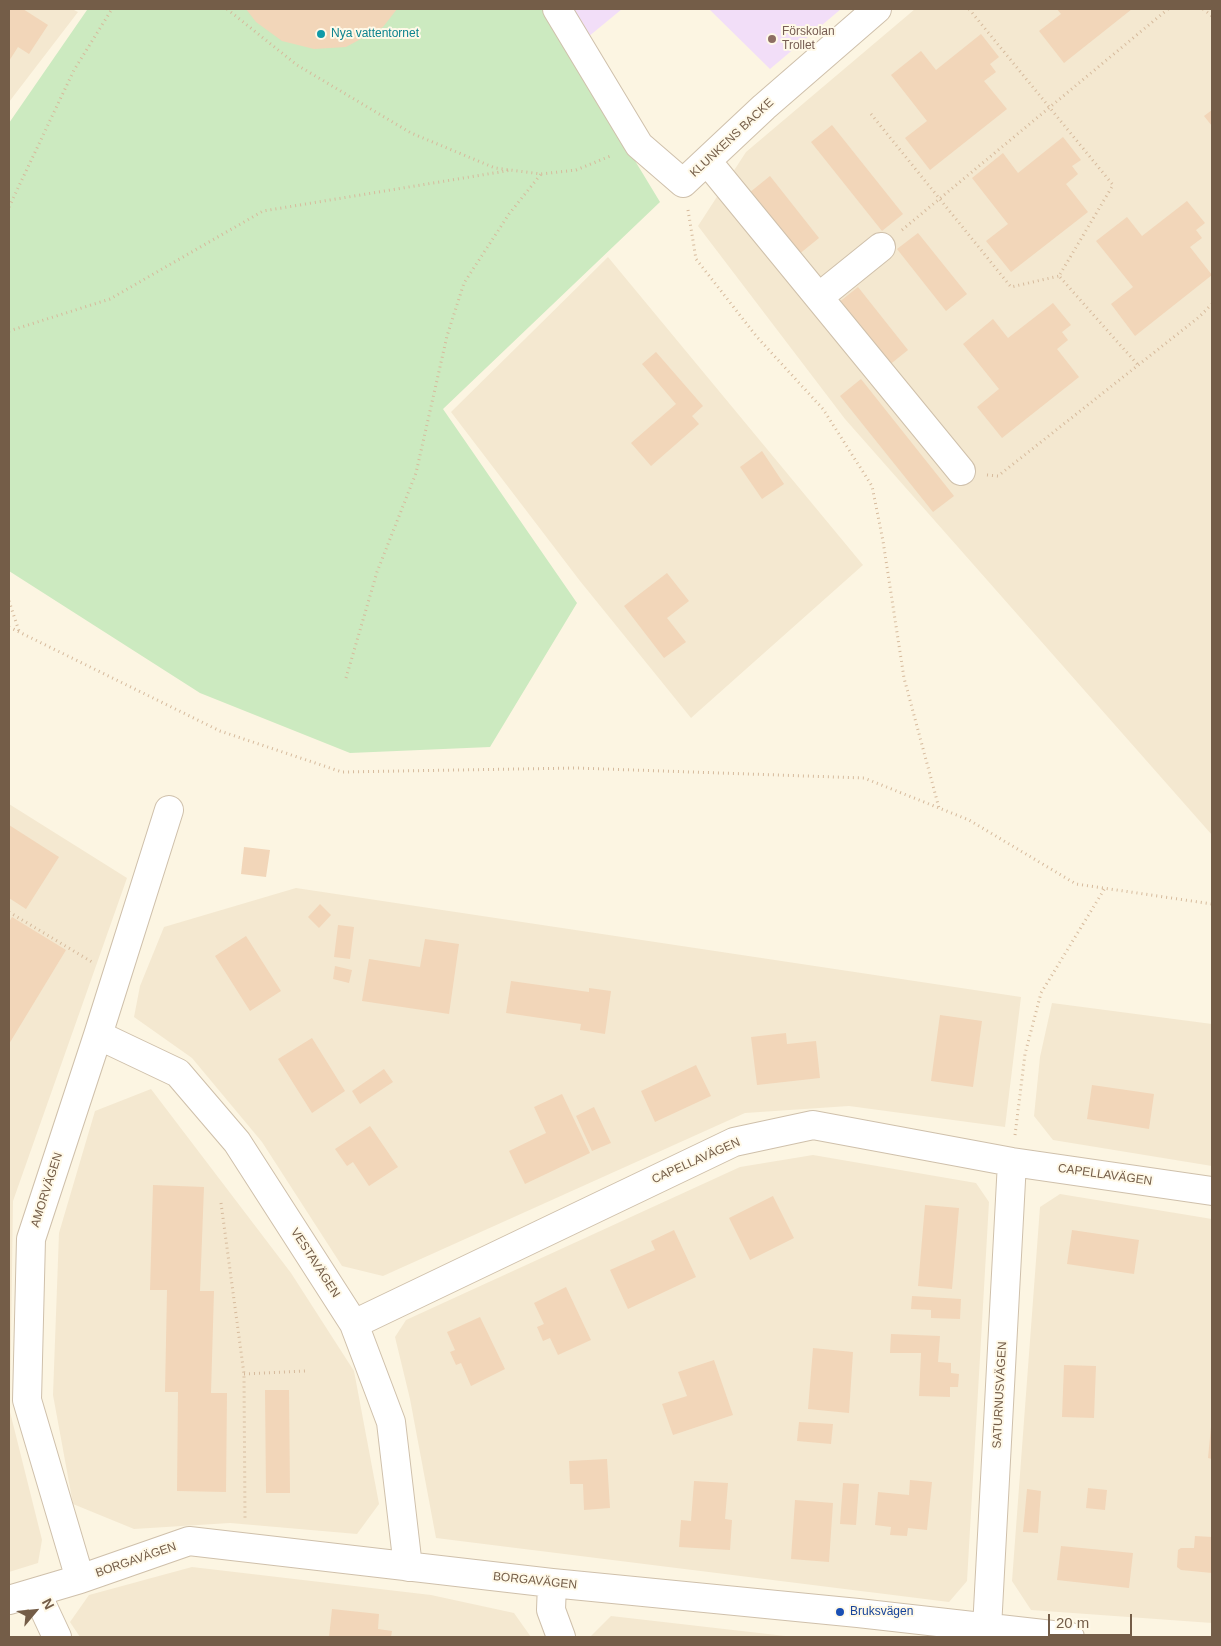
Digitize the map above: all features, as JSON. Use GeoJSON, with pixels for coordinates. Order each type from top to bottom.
{"type":"FeatureCollection","features":[{"type":"Feature","properties":{"kind":"street","name":"KLUNKENS BACKE"},"geometry":{"type":"LineString","coordinates":[[557,9],[639,145],[683,183],[764,107],[877,9]]}},
{"type":"Feature","properties":{"kind":"street"},"geometry":{"type":"LineString","coordinates":[[707,160],[961,471]]}},
{"type":"Feature","properties":{"kind":"street"},"geometry":{"type":"LineString","coordinates":[[819,297],[881,247]]}},
{"type":"Feature","properties":{"kind":"street","name":"AMORVÄGEN"},"geometry":{"type":"LineString","coordinates":[[80,1579],[26,1400],[30,1239],[98,1035],[169,810]]}},
{"type":"Feature","properties":{"kind":"street","name":"VESTAVÄGEN"},"geometry":{"type":"LineString","coordinates":[[98,1035],[178,1073],[237,1142],[354,1324],[391,1422],[408,1566]]}},
{"type":"Feature","properties":{"kind":"street","name":"CAPELLAVÄGEN"},"geometry":{"type":"LineString","coordinates":[[354,1324],[734,1142],[813,1125],[1012,1162],[1212,1191]]}},
{"type":"Feature","properties":{"kind":"street","name":"SATURNUSVÄGEN"},"geometry":{"type":"LineString","coordinates":[[987,1628],[1012,1162]]}},
{"type":"Feature","properties":{"kind":"street","name":"BORGAVÄGEN"},"geometry":{"type":"LineString","coordinates":[[9,1600],[80,1579],[189,1541],[552,1583],[1070,1637]]}},
{"type":"Feature","properties":{"kind":"street"},"geometry":{"type":"LineString","coordinates":[[552,1583],[551,1610],[561,1637]]}},
{"type":"Feature","properties":{"kind":"street"},"geometry":{"type":"LineString","coordinates":[[38,1592],[57,1637]]}},
{"type":"Feature","properties":{"kind":"path"},"geometry":{"type":"LineString","coordinates":[[9,207],[74,70],[112,9]]}},
{"type":"Feature","properties":{"kind":"path"},"geometry":{"type":"LineString","coordinates":[[227,9],[297,65],[411,133],[495,168],[541,174],[576,170],[639,145]]}},
{"type":"Feature","properties":{"kind":"path"},"geometry":{"type":"LineString","coordinates":[[871,114],[1011,288],[1059,276],[1113,185],[969,9]]}},
{"type":"Feature","properties":{"kind":"path"},"geometry":{"type":"LineString","coordinates":[[881,247],[1168,9]]}},
{"type":"Feature","properties":{"kind":"path"},"geometry":{"type":"LineString","coordinates":[[1203,9],[1212,16]]}},
{"type":"Feature","properties":{"kind":"path"},"geometry":{"type":"LineString","coordinates":[[9,331],[110,299],[263,210],[512,170]]}},
{"type":"Feature","properties":{"kind":"path"},"geometry":{"type":"LineString","coordinates":[[346,678],[377,572],[416,473],[447,336],[464,283],[509,214],[541,174]]}},
{"type":"Feature","properties":{"kind":"path"},"geometry":{"type":"LineString","coordinates":[[683,183],[696,259],[757,337],[823,409],[872,486],[883,541],[904,678],[939,808]]}},
{"type":"Feature","properties":{"kind":"path"},"geometry":{"type":"LineString","coordinates":[[1059,276],[1138,365]]}},
{"type":"Feature","properties":{"kind":"path"},"geometry":{"type":"LineString","coordinates":[[961,471],[998,476],[1199,317],[1212,304]]}},
{"type":"Feature","properties":{"kind":"path"},"geometry":{"type":"LineString","coordinates":[[9,601],[19,632]]}},
{"type":"Feature","properties":{"kind":"path"},"geometry":{"type":"LineString","coordinates":[[9,627],[220,731],[342,772],[576,768],[864,778],[969,820],[1076,884],[1212,904]]}},
{"type":"Feature","properties":{"kind":"path"},"geometry":{"type":"LineString","coordinates":[[1012,1162],[1025,1054],[1041,993],[1105,888]]}},
{"type":"Feature","properties":{"kind":"path"},"geometry":{"type":"LineString","coordinates":[[9,912],[116,977]]}},
{"type":"Feature","properties":{"kind":"path"},"geometry":{"type":"LineString","coordinates":[[221,1203],[244,1374],[245,1548]]}},
{"type":"Feature","properties":{"kind":"path"},"geometry":{"type":"LineString","coordinates":[[244,1374],[306,1371]]}},
{"type":"Feature","properties":{"kind":"shaded area"},"geometry":{"type":"Polygon","coordinates":[[[9,9],[72,9],[78,12],[9,102],[9,9]]]}},
{"type":"Feature","properties":{"kind":"shaded area"},"geometry":{"type":"Polygon","coordinates":[[[572,9],[622,9],[588,37],[572,9]]]}},
{"type":"Feature","properties":{"kind":"shaded area","name":"Förskolan Trollet"},"geometry":{"type":"Polygon","coordinates":[[[709,9],[841,9],[770,69],[709,9]]]}},
{"type":"Feature","properties":{"kind":"shaded area"},"geometry":{"type":"Polygon","coordinates":[[[915,9],[1212,9],[1212,835],[845,419],[698,226],[746,152],[915,9]]]}},
{"type":"Feature","properties":{"kind":"shaded area"},"geometry":{"type":"Polygon","coordinates":[[[608,257],[863,565],[691,718],[580,581],[451,412],[608,257]]]}},
{"type":"Feature","properties":{"kind":"shaded area"},"geometry":{"type":"Polygon","coordinates":[[[9,804],[127,878],[13,1201],[10,1412],[42,1540],[38,1563],[9,1572],[9,804]]]}},
{"type":"Feature","properties":{"kind":"shaded area"},"geometry":{"type":"Polygon","coordinates":[[[296,888],[1021,997],[1005,1127],[849,1106],[745,1113],[383,1276],[342,1266],[262,1142],[192,1058],[134,1017],[140,986],[164,927],[296,888]]]}},
{"type":"Feature","properties":{"kind":"shaded area"},"geometry":{"type":"Polygon","coordinates":[[[1052,1003],[1212,1024],[1212,1166],[1053,1140],[1034,1116],[1040,1057],[1052,1003]]]}},
{"type":"Feature","properties":{"kind":"shaded area"},"geometry":{"type":"Polygon","coordinates":[[[151,1089],[291,1273],[354,1371],[379,1504],[357,1534],[230,1523],[134,1529],[73,1504],[53,1395],[59,1233],[95,1111],[151,1089]]]}},
{"type":"Feature","properties":{"kind":"shaded area"},"geometry":{"type":"Polygon","coordinates":[[[813,1155],[976,1183],[989,1202],[967,1581],[949,1602],[436,1538],[410,1399],[395,1337],[406,1320],[740,1167],[813,1155]]]}},
{"type":"Feature","properties":{"kind":"shaded area"},"geometry":{"type":"Polygon","coordinates":[[[1060,1194],[1212,1219],[1212,1623],[1031,1610],[1012,1581],[1040,1207],[1060,1194]]]}},
{"type":"Feature","properties":{"kind":"shaded area"},"geometry":{"type":"Polygon","coordinates":[[[192,1567],[431,1595],[514,1613],[531,1637],[80,1637],[70,1622],[89,1595],[192,1567]]]}},
{"type":"Feature","properties":{"kind":"shaded area"},"geometry":{"type":"Polygon","coordinates":[[[611,1616],[794,1637],[590,1637],[611,1616]]]}},
{"type":"Feature","properties":{"kind":"green space"},"geometry":{"type":"Polygon","coordinates":[[[85,9],[543,9],[660,202],[443,409],[577,603],[490,747],[350,753],[200,693],[9,571],[9,123],[87,10],[85,9]]]}},
{"type":"Feature","properties":{"kind":"building"},"geometry":{"type":"Polygon","coordinates":[[[9,9],[23,9],[48,25],[29,54],[18,47],[9,61],[9,9]]]}},
{"type":"Feature","properties":{"kind":"building","name":"Nya vattentornet"},"geometry":{"type":"Polygon","coordinates":[[[246,9],[397,9],[383,27],[346,47],[314,49],[282,41],[256,22],[246,9]]]}},
{"type":"Feature","properties":{"kind":"building"},"geometry":{"type":"Polygon","coordinates":[[[1057,9],[1132,9],[1064,63],[1039,31],[1061,14],[1057,9]]]}},
{"type":"Feature","properties":{"kind":"building"},"geometry":{"type":"Polygon","coordinates":[[[981,34],[999,57],[990,64],[996,72],[984,81],[1007,109],[930,170],[905,138],[927,121],[891,75],[921,51],[936,70],[981,34]]]}},
{"type":"Feature","properties":{"kind":"building"},"geometry":{"type":"Polygon","coordinates":[[[1212,110],[1212,126],[1204,116],[1212,110]]]}},
{"type":"Feature","properties":{"kind":"building"},"geometry":{"type":"Polygon","coordinates":[[[832,125],[903,214],[882,231],[811,142],[832,125]]]}},
{"type":"Feature","properties":{"kind":"building"},"geometry":{"type":"Polygon","coordinates":[[[1063,137],[1081,160],[1072,166],[1078,174],[1066,184],[1088,212],[1011,272],[986,241],[1008,224],[972,178],[1003,153],[1018,173],[1063,137]]]}},
{"type":"Feature","properties":{"kind":"building"},"geometry":{"type":"Polygon","coordinates":[[[770,176],[819,238],[798,255],[749,193],[770,176]]]}},
{"type":"Feature","properties":{"kind":"building"},"geometry":{"type":"Polygon","coordinates":[[[1187,201],[1205,223],[1196,230],[1202,238],[1190,247],[1212,275],[1135,336],[1111,304],[1133,287],[1096,241],[1127,217],[1142,236],[1187,201]]]}},
{"type":"Feature","properties":{"kind":"building"},"geometry":{"type":"Polygon","coordinates":[[[918,233],[967,294],[946,311],[897,249],[918,233]]]}},
{"type":"Feature","properties":{"kind":"building"},"geometry":{"type":"Polygon","coordinates":[[[858,287],[908,350],[888,366],[838,303],[858,287]]]}},
{"type":"Feature","properties":{"kind":"building"},"geometry":{"type":"Polygon","coordinates":[[[1053,303],[1071,325],[1062,332],[1068,340],[1057,349],[1079,377],[1002,438],[977,407],[999,389],[963,344],[993,319],[1008,338],[1053,303]]]}},
{"type":"Feature","properties":{"kind":"building"},"geometry":{"type":"Polygon","coordinates":[[[656,352],[703,406],[692,416],[699,424],[651,466],[631,443],[676,404],[642,364],[656,352]]]}},
{"type":"Feature","properties":{"kind":"building"},"geometry":{"type":"Polygon","coordinates":[[[861,379],[954,496],[933,512],[840,396],[861,379]]]}},
{"type":"Feature","properties":{"kind":"building"},"geometry":{"type":"Polygon","coordinates":[[[762,451],[784,484],[762,499],[740,467],[762,451]]]}},
{"type":"Feature","properties":{"kind":"building"},"geometry":{"type":"Polygon","coordinates":[[[667,573],[689,601],[667,618],[686,642],[664,658],[624,606],[667,573]]]}},
{"type":"Feature","properties":{"kind":"building"},"geometry":{"type":"Polygon","coordinates":[[[9,825],[59,857],[26,909],[9,898],[9,825]]]}},
{"type":"Feature","properties":{"kind":"building"},"geometry":{"type":"Polygon","coordinates":[[[244,847],[270,850],[266,877],[241,874],[244,847]]]}},
{"type":"Feature","properties":{"kind":"building"},"geometry":{"type":"Polygon","coordinates":[[[320,904],[331,915],[319,928],[308,917],[320,904]]]}},
{"type":"Feature","properties":{"kind":"building"},"geometry":{"type":"Polygon","coordinates":[[[12,917],[66,950],[9,1044],[9,922],[12,917]]]}},
{"type":"Feature","properties":{"kind":"building"},"geometry":{"type":"Polygon","coordinates":[[[338,925],[354,927],[350,959],[334,957],[338,925]]]}},
{"type":"Feature","properties":{"kind":"building"},"geometry":{"type":"Polygon","coordinates":[[[246,936],[281,991],[250,1011],[215,956],[246,936]]]}},
{"type":"Feature","properties":{"kind":"building"},"geometry":{"type":"Polygon","coordinates":[[[425,939],[459,944],[449,1014],[362,1001],[369,959],[420,967],[425,939]]]}},
{"type":"Feature","properties":{"kind":"building"},"geometry":{"type":"Polygon","coordinates":[[[335,966],[352,970],[349,983],[333,979],[335,966]]]}},
{"type":"Feature","properties":{"kind":"building"},"geometry":{"type":"Polygon","coordinates":[[[511,981],[589,992],[589,988],[611,991],[605,1034],[580,1030],[581,1024],[506,1013],[511,981]]]}},
{"type":"Feature","properties":{"kind":"building"},"geometry":{"type":"Polygon","coordinates":[[[940,1015],[982,1021],[973,1087],[931,1081],[940,1015]]]}},
{"type":"Feature","properties":{"kind":"building"},"geometry":{"type":"Polygon","coordinates":[[[786,1033],[787,1044],[816,1041],[820,1078],[757,1085],[751,1037],[786,1033]]]}},
{"type":"Feature","properties":{"kind":"building"},"geometry":{"type":"Polygon","coordinates":[[[312,1038],[345,1091],[312,1113],[278,1059],[312,1038]]]}},
{"type":"Feature","properties":{"kind":"building"},"geometry":{"type":"Polygon","coordinates":[[[696,1065],[711,1096],[655,1122],[641,1091],[696,1065]]]}},
{"type":"Feature","properties":{"kind":"building"},"geometry":{"type":"Polygon","coordinates":[[[384,1069],[393,1082],[360,1104],[352,1091],[384,1069]]]}},
{"type":"Feature","properties":{"kind":"building"},"geometry":{"type":"Polygon","coordinates":[[[1092,1085],[1154,1094],[1149,1129],[1087,1119],[1092,1085]]]}},
{"type":"Feature","properties":{"kind":"building"},"geometry":{"type":"Polygon","coordinates":[[[562,1094],[590,1153],[525,1184],[509,1151],[546,1133],[534,1107],[562,1094]]]}},
{"type":"Feature","properties":{"kind":"building"},"geometry":{"type":"Polygon","coordinates":[[[594,1107],[611,1143],[592,1151],[576,1116],[594,1107]]]}},
{"type":"Feature","properties":{"kind":"building"},"geometry":{"type":"Polygon","coordinates":[[[370,1126],[398,1167],[369,1186],[353,1162],[347,1166],[335,1149],[370,1126]]]}},
{"type":"Feature","properties":{"kind":"building"},"geometry":{"type":"Polygon","coordinates":[[[153,1185],[204,1187],[200,1291],[214,1291],[211,1393],[227,1393],[226,1492],[177,1491],[178,1392],[165,1392],[167,1290],[150,1290],[153,1185]]]}},
{"type":"Feature","properties":{"kind":"building"},"geometry":{"type":"Polygon","coordinates":[[[773,1196],[794,1238],[750,1260],[729,1218],[773,1196]]]}},
{"type":"Feature","properties":{"kind":"building"},"geometry":{"type":"Polygon","coordinates":[[[925,1205],[959,1208],[952,1289],[918,1286],[925,1205]]]}},
{"type":"Feature","properties":{"kind":"building"},"geometry":{"type":"Polygon","coordinates":[[[674,1230],[696,1277],[628,1309],[610,1270],[655,1250],[651,1241],[674,1230]]]}},
{"type":"Feature","properties":{"kind":"building"},"geometry":{"type":"Polygon","coordinates":[[[1072,1230],[1139,1240],[1134,1274],[1067,1264],[1072,1230]]]}},
{"type":"Feature","properties":{"kind":"building"},"geometry":{"type":"Polygon","coordinates":[[[566,1287],[591,1340],[558,1355],[550,1338],[543,1341],[537,1327],[544,1324],[534,1303],[566,1287]]]}},
{"type":"Feature","properties":{"kind":"building"},"geometry":{"type":"Polygon","coordinates":[[[912,1296],[961,1299],[960,1319],[931,1318],[931,1310],[911,1309],[912,1296]]]}},
{"type":"Feature","properties":{"kind":"building"},"geometry":{"type":"Polygon","coordinates":[[[480,1317],[505,1369],[471,1386],[461,1363],[456,1365],[450,1352],[455,1350],[447,1332],[480,1317]]]}},
{"type":"Feature","properties":{"kind":"building"},"geometry":{"type":"Polygon","coordinates":[[[891,1334],[940,1336],[938,1362],[951,1363],[951,1373],[959,1374],[958,1387],[950,1387],[950,1397],[919,1396],[921,1353],[890,1353],[891,1334]]]}},
{"type":"Feature","properties":{"kind":"building"},"geometry":{"type":"Polygon","coordinates":[[[813,1348],[853,1352],[849,1413],[808,1409],[813,1348]]]}},
{"type":"Feature","properties":{"kind":"building"},"geometry":{"type":"Polygon","coordinates":[[[714,1360],[733,1415],[673,1435],[662,1404],[687,1396],[678,1372],[714,1360]]]}},
{"type":"Feature","properties":{"kind":"building"},"geometry":{"type":"Polygon","coordinates":[[[1064,1365],[1096,1366],[1094,1418],[1062,1417],[1064,1365]]]}},
{"type":"Feature","properties":{"kind":"building"},"geometry":{"type":"Polygon","coordinates":[[[265,1390],[289,1390],[290,1493],[266,1493],[265,1390]]]}},
{"type":"Feature","properties":{"kind":"building"},"geometry":{"type":"Polygon","coordinates":[[[799,1422],[833,1424],[831,1444],[797,1441],[799,1422]]]}},
{"type":"Feature","properties":{"kind":"building"},"geometry":{"type":"Polygon","coordinates":[[[1212,1428],[1212,1459],[1208,1458],[1212,1428]]]}},
{"type":"Feature","properties":{"kind":"building"},"geometry":{"type":"Polygon","coordinates":[[[607,1459],[610,1508],[584,1510],[583,1484],[570,1484],[569,1461],[607,1459]]]}},
{"type":"Feature","properties":{"kind":"building"},"geometry":{"type":"Polygon","coordinates":[[[910,1480],[932,1482],[927,1530],[908,1528],[907,1536],[890,1535],[891,1527],[875,1525],[878,1492],[909,1495],[910,1480]]]}},
{"type":"Feature","properties":{"kind":"building"},"geometry":{"type":"Polygon","coordinates":[[[694,1481],[728,1483],[725,1519],[732,1520],[730,1550],[679,1547],[681,1520],[691,1521],[694,1481]]]}},
{"type":"Feature","properties":{"kind":"building"},"geometry":{"type":"Polygon","coordinates":[[[843,1483],[859,1484],[856,1525],[840,1524],[843,1483]]]}},
{"type":"Feature","properties":{"kind":"building"},"geometry":{"type":"Polygon","coordinates":[[[1088,1488],[1107,1490],[1105,1510],[1086,1508],[1088,1488]]]}},
{"type":"Feature","properties":{"kind":"building"},"geometry":{"type":"Polygon","coordinates":[[[1027,1489],[1041,1491],[1038,1533],[1023,1532],[1027,1489]]]}},
{"type":"Feature","properties":{"kind":"building"},"geometry":{"type":"Polygon","coordinates":[[[795,1500],[833,1503],[829,1562],[791,1559],[795,1500]]]}},
{"type":"Feature","properties":{"kind":"building"},"geometry":{"type":"Polygon","coordinates":[[[1195,1536],[1212,1537],[1212,1573],[1181,1570],[1177,1567],[1178,1550],[1181,1548],[1194,1548],[1195,1536]]]}},
{"type":"Feature","properties":{"kind":"building"},"geometry":{"type":"Polygon","coordinates":[[[1061,1546],[1133,1553],[1129,1588],[1057,1580],[1061,1546]]]}},
{"type":"Feature","properties":{"kind":"building"},"geometry":{"type":"Polygon","coordinates":[[[332,1609],[379,1614],[378,1629],[392,1631],[391,1637],[329,1637],[332,1609]]]}},
{"type":"Feature","properties":{"kind":"place","name":"Nya vattentornet"},"geometry":{"type":"Point","coordinates":[321,34]}},
{"type":"Feature","properties":{"kind":"place","name":"Förskolan Trollet"},"geometry":{"type":"Point","coordinates":[772,39]}},
{"type":"Feature","properties":{"kind":"place","name":"Bruksvägen"},"geometry":{"type":"Point","coordinates":[840,1612]}}]}
